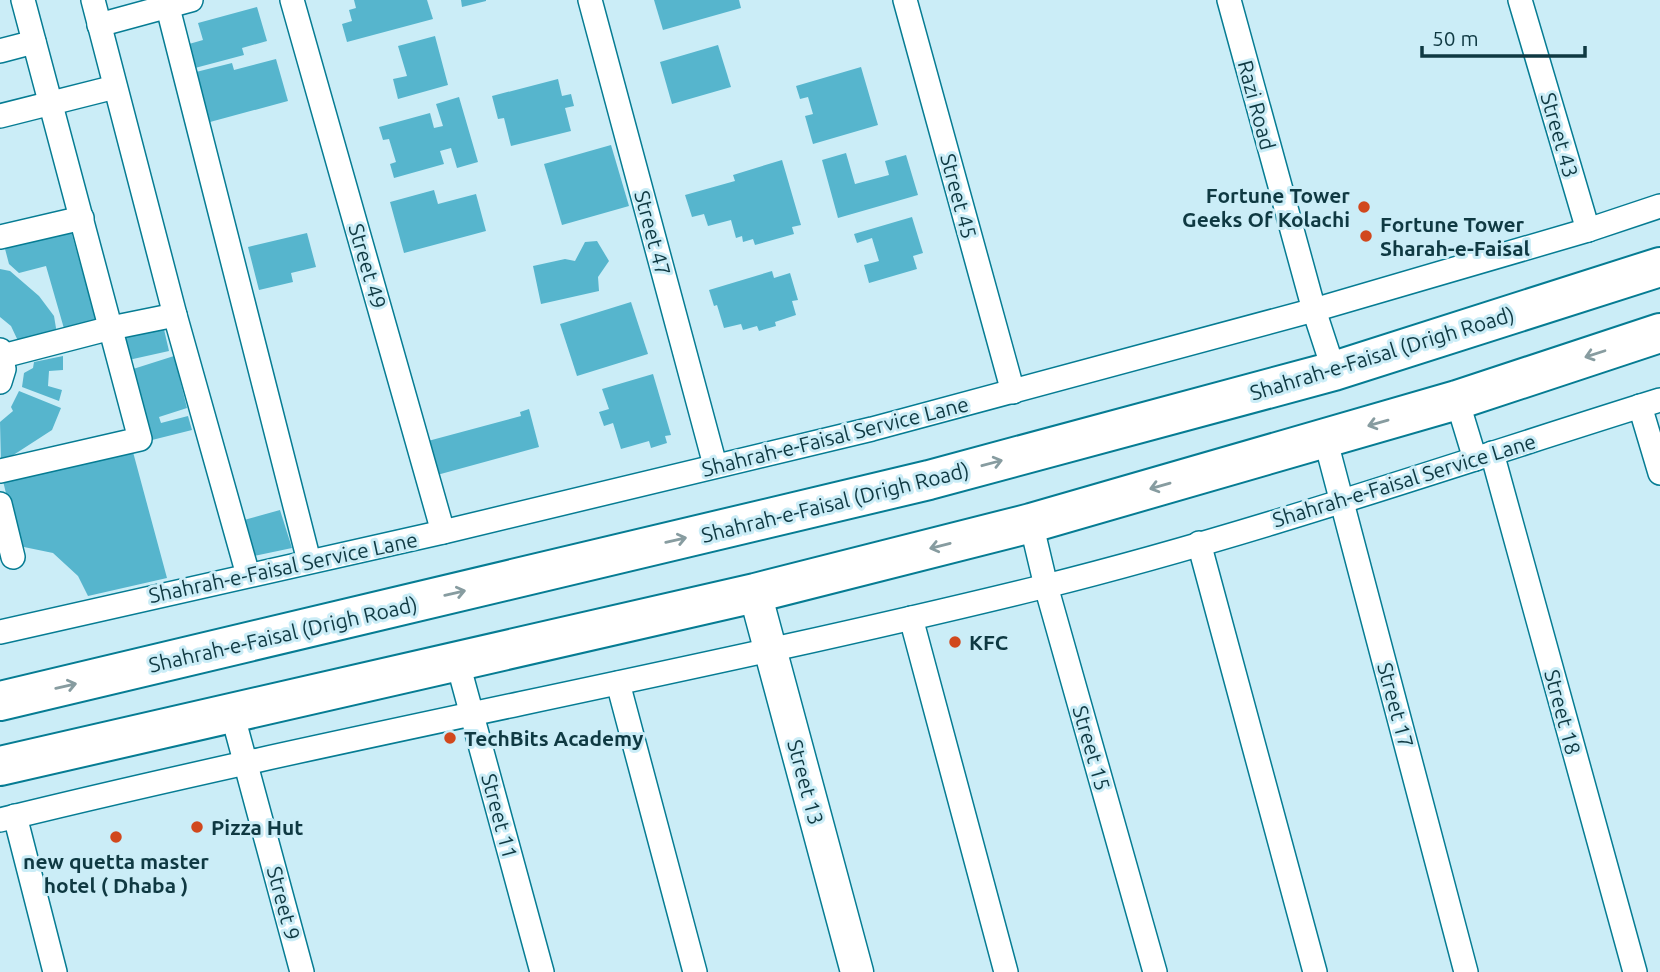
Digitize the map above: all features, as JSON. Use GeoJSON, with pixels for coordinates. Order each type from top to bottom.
{"type":"FeatureCollection","features":[{"type":"Feature","properties":{"kind":"highway","name":"Shahrah-e-Faisal (Drigh Road)"},"geometry":{"type":"LineString","coordinates":[[0,701],[929,480],[1334,371],[1660,267]]}},
{"type":"Feature","properties":{"kind":"highway"},"geometry":{"type":"LineString","coordinates":[[0,766],[755,593],[1031,523],[1457,400],[1660,333]]}},
{"type":"Feature","properties":{"kind":"street"},"geometry":{"type":"LineString","coordinates":[[0,471],[140,439],[23,0]]}},
{"type":"Feature","properties":{"kind":"street"},"geometry":{"type":"LineString","coordinates":[[93,0],[175,315],[248,575]]}},
{"type":"Feature","properties":{"kind":"street"},"geometry":{"type":"LineString","coordinates":[[99,25],[167,3],[191,0]]}},
{"type":"Feature","properties":{"kind":"street","name":"Street 49"},"geometry":{"type":"LineString","coordinates":[[292,0],[443,531]]}},
{"type":"Feature","properties":{"kind":"street","name":"Street 47"},"geometry":{"type":"LineString","coordinates":[[590,0],[715,465]]}},
{"type":"Feature","properties":{"kind":"street","name":"Street 45"},"geometry":{"type":"LineString","coordinates":[[905,0],[1013,393]]}},
{"type":"Feature","properties":{"kind":"street","name":"Razi Road"},"geometry":{"type":"LineString","coordinates":[[1229,0],[1314,310],[1334,371]]}},
{"type":"Feature","properties":{"kind":"street","name":"Street 43"},"geometry":{"type":"LineString","coordinates":[[1520,0],[1588,230]]}},
{"type":"Feature","properties":{"kind":"street"},"geometry":{"type":"LineString","coordinates":[[167,3],[309,561]]}},
{"type":"Feature","properties":{"kind":"street"},"geometry":{"type":"LineString","coordinates":[[0,51],[34,42]]}},
{"type":"Feature","properties":{"kind":"street"},"geometry":{"type":"LineString","coordinates":[[0,116],[115,87]]}},
{"type":"Feature","properties":{"kind":"street","name":"Shahrah-e-Faisal Service Lane"},"geometry":{"type":"LineString","coordinates":[[0,632],[443,531],[1013,393],[1314,310],[1588,230],[1660,206]]}},
{"type":"Feature","properties":{"kind":"street"},"geometry":{"type":"LineString","coordinates":[[0,237],[82,218]]}},
{"type":"Feature","properties":{"kind":"street"},"geometry":{"type":"LineString","coordinates":[[0,382],[4,369],[1,353],[175,315]]}},
{"type":"Feature","properties":{"kind":"street","name":"Street 18"},"geometry":{"type":"LineString","coordinates":[[1457,400],[1483,456],[1635,972]]}},
{"type":"Feature","properties":{"kind":"street"},"geometry":{"type":"LineString","coordinates":[[1650,403],[1660,473]]}},
{"type":"Feature","properties":{"kind":"street","name":"Shahrah-e-Faisal Service Lane"},"geometry":{"type":"LineString","coordinates":[[8,818],[246,762],[771,650],[1046,586],[1343,501],[1650,403]]}},
{"type":"Feature","properties":{"kind":"street","name":"Street 17"},"geometry":{"type":"LineString","coordinates":[[1325,438],[1466,972]]}},
{"type":"Feature","properties":{"kind":"street"},"geometry":{"type":"LineString","coordinates":[[0,504],[13,557]]}},
{"type":"Feature","properties":{"kind":"street","name":"Street 15"},"geometry":{"type":"LineString","coordinates":[[1031,523],[1046,586],[1155,972]]}},
{"type":"Feature","properties":{"kind":"street"},"geometry":{"type":"LineString","coordinates":[[1199,543],[1314,972]]}},
{"type":"Feature","properties":{"kind":"street","name":"Street 13"},"geometry":{"type":"LineString","coordinates":[[755,593],[857,972]]}},
{"type":"Feature","properties":{"kind":"street"},"geometry":{"type":"LineString","coordinates":[[911,618],[1006,972]]}},
{"type":"Feature","properties":{"kind":"street","name":"Street 11"},"geometry":{"type":"LineString","coordinates":[[457,660],[542,972]]}},
{"type":"Feature","properties":{"kind":"street"},"geometry":{"type":"LineString","coordinates":[[618,683],[695,972]]}},
{"type":"Feature","properties":{"kind":"street","name":"Street 9"},"geometry":{"type":"LineString","coordinates":[[232,713],[302,972]]}},
{"type":"Feature","properties":{"kind":"street"},"geometry":{"type":"LineString","coordinates":[[8,818],[55,972]]}},
{"type":"Feature","properties":{"kind":"building"},"geometry":{"type":"Polygon","coordinates":[[[354,0],[427,0],[433,19],[347,42],[342,24],[352,21],[349,10],[356,8],[354,0]]]}},
{"type":"Feature","properties":{"kind":"building"},"geometry":{"type":"Polygon","coordinates":[[[461,0],[486,0],[486,1],[462,7],[461,0]]]}},
{"type":"Feature","properties":{"kind":"building"},"geometry":{"type":"Polygon","coordinates":[[[654,0],[739,0],[741,8],[663,30],[654,0]]]}},
{"type":"Feature","properties":{"kind":"building"},"geometry":{"type":"Polygon","coordinates":[[[257,7],[267,41],[242,48],[244,55],[195,68],[189,44],[203,40],[198,23],[257,7]]]}},
{"type":"Feature","properties":{"kind":"building"},"geometry":{"type":"Polygon","coordinates":[[[435,36],[448,85],[398,99],[393,79],[407,76],[398,46],[435,36]]]}},
{"type":"Feature","properties":{"kind":"building"},"geometry":{"type":"Polygon","coordinates":[[[718,45],[731,87],[672,104],[660,62],[718,45]]]}},
{"type":"Feature","properties":{"kind":"building"},"geometry":{"type":"Polygon","coordinates":[[[276,59],[288,101],[210,122],[196,72],[232,63],[234,70],[276,59]]]}},
{"type":"Feature","properties":{"kind":"building"},"geometry":{"type":"Polygon","coordinates":[[[861,67],[878,125],[813,144],[805,116],[813,114],[808,97],[800,99],[796,86],[861,67]]]}},
{"type":"Feature","properties":{"kind":"building"},"geometry":{"type":"Polygon","coordinates":[[[558,79],[562,96],[571,94],[574,106],[565,108],[571,131],[511,146],[504,118],[498,119],[492,96],[558,79]]]}},
{"type":"Feature","properties":{"kind":"building"},"geometry":{"type":"Polygon","coordinates":[[[459,97],[478,162],[457,168],[451,148],[440,151],[444,164],[394,178],[390,164],[396,162],[389,139],[383,140],[379,127],[430,113],[434,128],[443,126],[436,104],[459,97]]]}},
{"type":"Feature","properties":{"kind":"building"},"geometry":{"type":"Polygon","coordinates":[[[611,145],[629,206],[562,225],[544,164],[611,145]]]}},
{"type":"Feature","properties":{"kind":"building"},"geometry":{"type":"Polygon","coordinates":[[[846,153],[855,184],[889,175],[885,161],[906,155],[918,195],[838,218],[822,160],[846,153]]]}},
{"type":"Feature","properties":{"kind":"building"},"geometry":{"type":"Polygon","coordinates":[[[782,160],[801,225],[792,227],[794,234],[755,245],[753,239],[743,242],[742,236],[736,238],[731,220],[708,226],[704,214],[692,217],[685,195],[735,181],[733,175],[782,160]]]}},
{"type":"Feature","properties":{"kind":"building"},"geometry":{"type":"Polygon","coordinates":[[[434,190],[438,204],[476,194],[486,231],[404,253],[390,202],[434,190]]]}},
{"type":"Feature","properties":{"kind":"building"},"geometry":{"type":"Polygon","coordinates":[[[912,217],[923,253],[913,256],[917,269],[869,283],[864,265],[879,261],[872,238],[857,243],[854,234],[912,217]]]}},
{"type":"Feature","properties":{"kind":"building"},"geometry":{"type":"Polygon","coordinates":[[[71,231],[97,324],[65,332],[46,266],[19,273],[9,264],[4,245],[71,231]]]}},
{"type":"Feature","properties":{"kind":"building"},"geometry":{"type":"Polygon","coordinates":[[[307,233],[316,267],[291,273],[293,282],[259,290],[248,247],[307,233]]]}},
{"type":"Feature","properties":{"kind":"building"},"geometry":{"type":"Polygon","coordinates":[[[597,241],[609,261],[598,277],[599,291],[541,304],[533,266],[565,259],[575,261],[585,242],[597,241]]]}},
{"type":"Feature","properties":{"kind":"building"},"geometry":{"type":"Polygon","coordinates":[[[0,269],[10,271],[39,296],[54,316],[57,334],[19,343],[11,326],[0,317],[0,269]]]}},
{"type":"Feature","properties":{"kind":"building"},"geometry":{"type":"Polygon","coordinates":[[[772,271],[774,278],[790,273],[798,300],[792,301],[796,315],[775,322],[776,326],[759,331],[757,326],[743,330],[741,324],[724,328],[709,290],[772,271]]]}},
{"type":"Feature","properties":{"kind":"building"},"geometry":{"type":"Polygon","coordinates":[[[631,302],[648,354],[577,376],[560,324],[631,302]]]}},
{"type":"Feature","properties":{"kind":"building"},"geometry":{"type":"Polygon","coordinates":[[[163,325],[169,351],[124,361],[116,336],[163,325]]]}},
{"type":"Feature","properties":{"kind":"building"},"geometry":{"type":"Polygon","coordinates":[[[63,356],[63,370],[49,371],[48,386],[62,390],[59,401],[22,387],[24,373],[33,368],[34,362],[63,356]]]}},
{"type":"Feature","properties":{"kind":"building"},"geometry":{"type":"Polygon","coordinates":[[[174,356],[187,408],[159,417],[161,423],[188,416],[192,430],[148,441],[130,370],[174,356]]]}},
{"type":"Feature","properties":{"kind":"building"},"geometry":{"type":"Polygon","coordinates":[[[653,374],[671,435],[665,436],[667,443],[651,448],[649,441],[621,449],[613,423],[604,426],[599,412],[609,409],[602,389],[653,374]]]}},
{"type":"Feature","properties":{"kind":"building"},"geometry":{"type":"Polygon","coordinates":[[[19,391],[61,408],[52,430],[1,463],[0,422],[13,411],[11,407],[19,391]]]}},
{"type":"Feature","properties":{"kind":"building"},"geometry":{"type":"Polygon","coordinates":[[[529,409],[539,447],[437,475],[428,441],[521,416],[520,412],[529,409]]]}},
{"type":"Feature","properties":{"kind":"building"},"geometry":{"type":"Polygon","coordinates":[[[133,452],[167,578],[88,596],[78,576],[53,553],[19,546],[3,481],[133,452]]]}},
{"type":"Feature","properties":{"kind":"building"},"geometry":{"type":"Polygon","coordinates":[[[280,510],[292,548],[254,556],[244,520],[280,510]]]}},
{"type":"Feature","properties":{"kind":"place","name":"Fortune Tower Geeks Of Kolachi"},"geometry":{"type":"Point","coordinates":[1364,207]}},
{"type":"Feature","properties":{"kind":"place","name":"Fortune Tower Sharah-e-Faisal"},"geometry":{"type":"Point","coordinates":[1366,236]}},
{"type":"Feature","properties":{"kind":"place","name":"KFC"},"geometry":{"type":"Point","coordinates":[955,642]}},
{"type":"Feature","properties":{"kind":"place","name":"TechBits Academy"},"geometry":{"type":"Point","coordinates":[450,738]}},
{"type":"Feature","properties":{"kind":"place","name":"Pizza Hut"},"geometry":{"type":"Point","coordinates":[197,827]}},
{"type":"Feature","properties":{"kind":"place","name":"new quetta master hotel ( Dhaba )"},"geometry":{"type":"Point","coordinates":[116,837]}}]}
